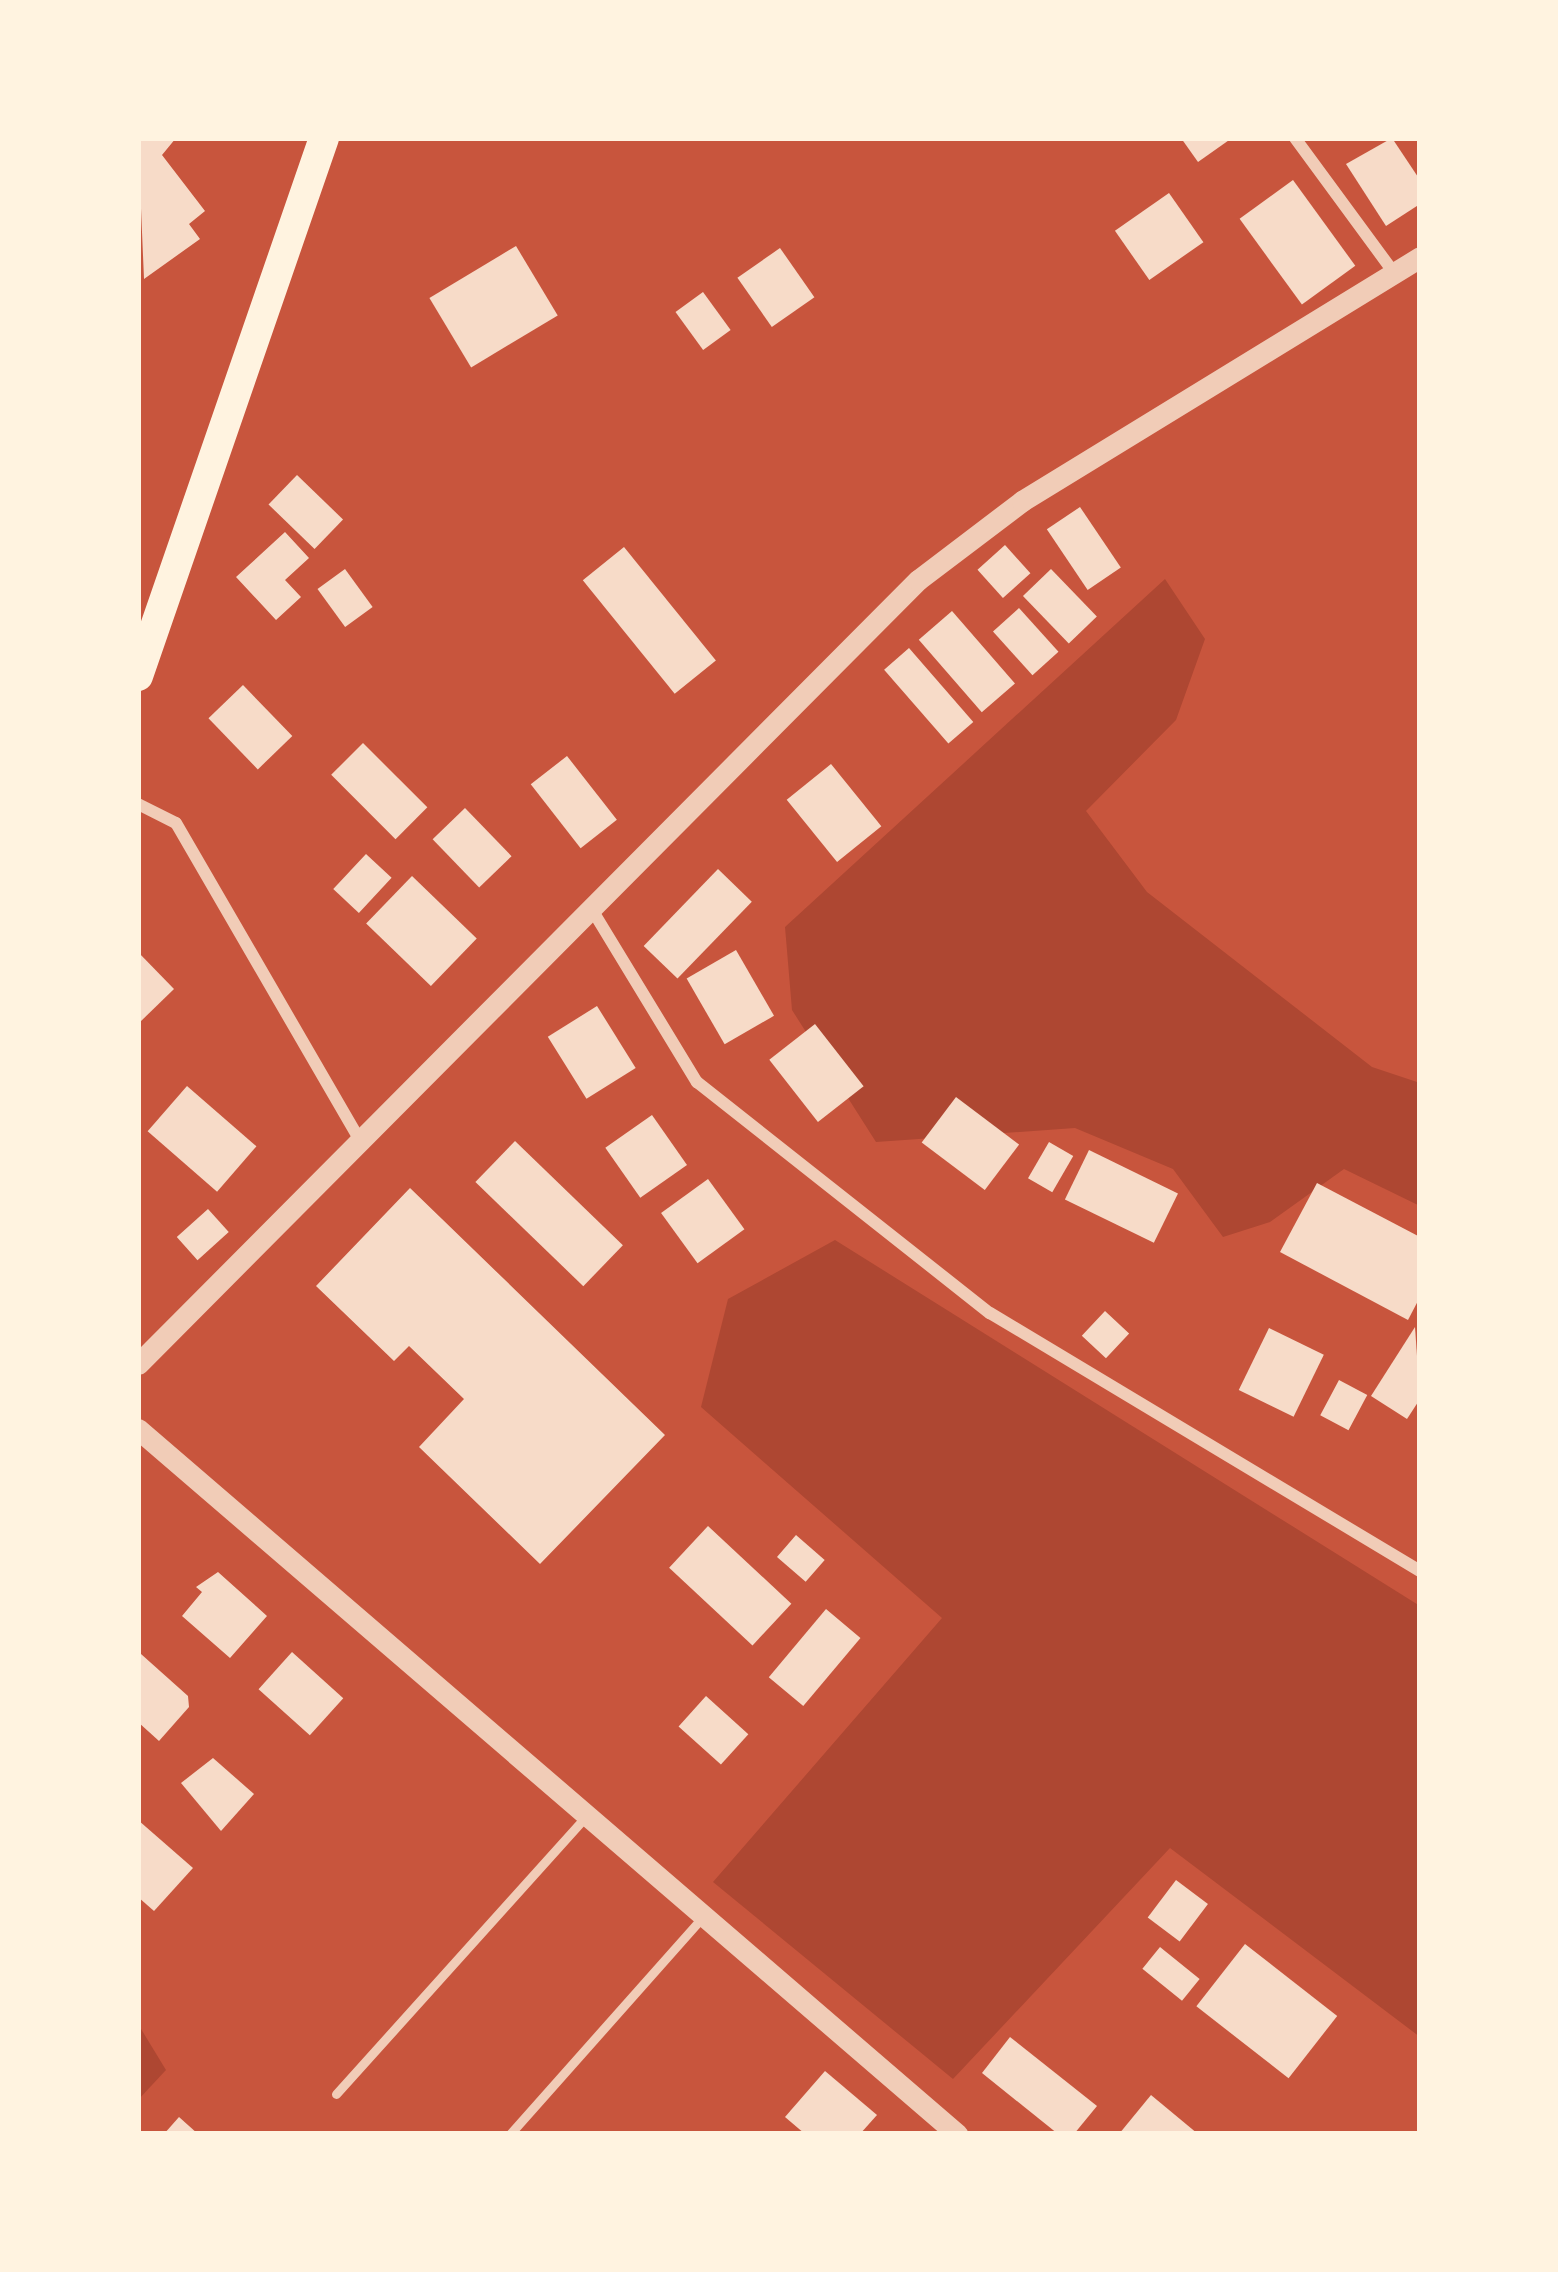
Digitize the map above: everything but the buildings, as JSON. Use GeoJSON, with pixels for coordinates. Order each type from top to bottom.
{"type":"FeatureCollection","features":[{"type":"Feature","properties":{"kind":"main road"},"geometry":{"type":"LineString","coordinates":[[138,676],[324,138]]}},
{"type":"Feature","properties":{"kind":"street"},"geometry":{"type":"LineString","coordinates":[[1295,138],[1394,273]]}},
{"type":"Feature","properties":{"kind":"street"},"geometry":{"type":"LineString","coordinates":[[138,1364],[918,580],[1022,501],[1420,257]]}},
{"type":"Feature","properties":{"kind":"street"},"geometry":{"type":"LineString","coordinates":[[138,804],[176,823],[360,1140]]}},
{"type":"Feature","properties":{"kind":"street"},"geometry":{"type":"LineString","coordinates":[[591,908],[697,1082],[989,1313],[1420,1571]]}},
{"type":"Feature","properties":{"kind":"street"},"geometry":{"type":"LineString","coordinates":[[138,1429],[704,1916],[942,2130]]}},
{"type":"Feature","properties":{"kind":"lane"},"geometry":{"type":"LineString","coordinates":[[336,2094],[587,1816]]}},
{"type":"Feature","properties":{"kind":"lane"},"geometry":{"type":"LineString","coordinates":[[510,2134],[704,1916]]}},
{"type":"Feature","properties":{"kind":"shaded area"},"geometry":{"type":"Polygon","coordinates":[[[1165,579],[1205,639],[1176,720],[1086,811],[1147,892],[1372,1067],[1420,1083],[1420,1206],[1344,1169],[1270,1222],[1223,1237],[1173,1169],[1075,1128],[876,1142],[792,1010],[785,927],[1165,579]]]}},
{"type":"Feature","properties":{"kind":"shaded area"},"geometry":{"type":"Polygon","coordinates":[[[835,1240],[1420,1606],[1420,2037],[1170,1848],[953,2079],[713,1882],[942,1618],[701,1407],[728,1299],[835,1240]]]}},
{"type":"Feature","properties":{"kind":"shaded area"},"geometry":{"type":"Polygon","coordinates":[[[138,2024],[166,2070],[138,2100],[138,2024]]]}}]}
